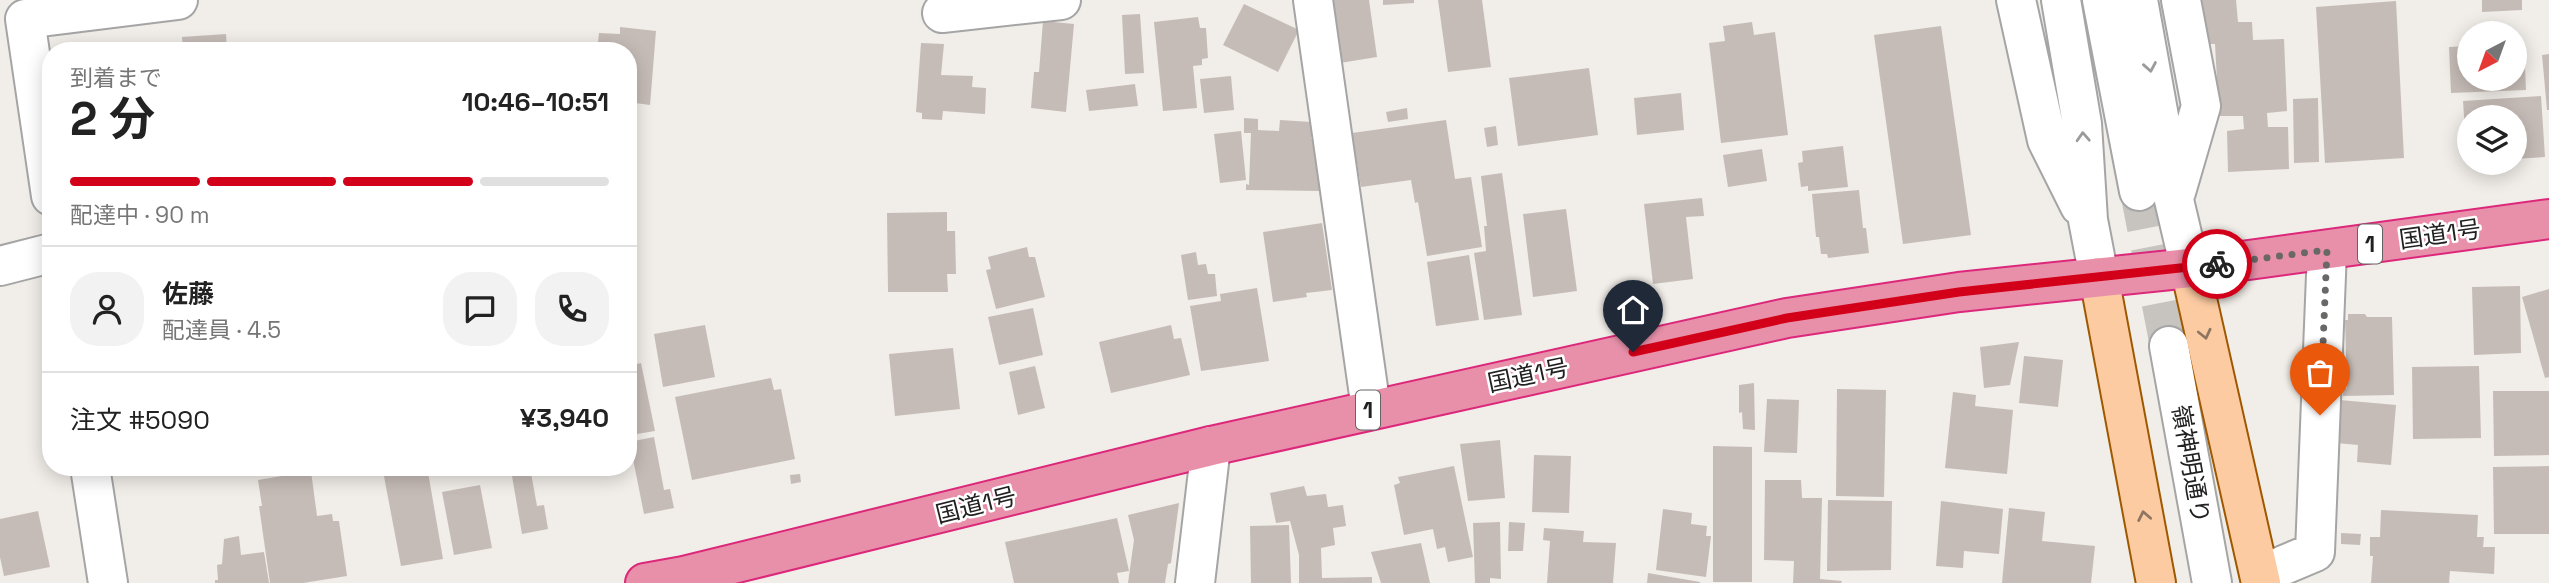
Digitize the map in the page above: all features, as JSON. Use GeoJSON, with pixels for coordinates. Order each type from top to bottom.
{"type":"FeatureCollection","features":[{"type":"Feature","properties":{"kind":"highway","name":"国道1号"},"geometry":{"type":"LineString","coordinates":[[645,583],[684,580],[1211,446],[1787,318],[1959,292],[2190,268],[2549,219]]}},
{"type":"Feature","properties":{"kind":"main road"},"geometry":{"type":"LineString","coordinates":[[2190,268],[2261,579]]}},
{"type":"Feature","properties":{"kind":"main road"},"geometry":{"type":"LineString","coordinates":[[2099,277],[2157,583]]}},
{"type":"Feature","properties":{"kind":"street"},"geometry":{"type":"LineString","coordinates":[[42,160],[15,50],[25,19],[178,0]]}},
{"type":"Feature","properties":{"kind":"street"},"geometry":{"type":"LineString","coordinates":[[942,13],[1061,0]]}},
{"type":"Feature","properties":{"kind":"street"},"geometry":{"type":"LineString","coordinates":[[1313,0],[1371,409]]}},
{"type":"Feature","properties":{"kind":"street"},"geometry":{"type":"LineString","coordinates":[[2016,0],[2047,140],[2088,220]]}},
{"type":"Feature","properties":{"kind":"street"},"geometry":{"type":"LineString","coordinates":[[2061,0],[2082,124],[2088,220],[2099,277]]}},
{"type":"Feature","properties":{"kind":"street"},"geometry":{"type":"LineString","coordinates":[[2102,0],[2156,196],[2190,268]]}},
{"type":"Feature","properties":{"kind":"street"},"geometry":{"type":"LineString","coordinates":[[2138,0],[2156,196]]}},
{"type":"Feature","properties":{"kind":"street"},"geometry":{"type":"LineString","coordinates":[[2156,196],[2200,106],[2181,0]]}},
{"type":"Feature","properties":{"kind":"street"},"geometry":{"type":"LineString","coordinates":[[2261,579],[2315,552],[2327,250]]}},
{"type":"Feature","properties":{"kind":"street"},"geometry":{"type":"LineString","coordinates":[[0,266],[42,255]]}},
{"type":"Feature","properties":{"kind":"street","name":"嶺神明通り"},"geometry":{"type":"LineString","coordinates":[[2169,346],[2212,583]]}},
{"type":"Feature","properties":{"kind":"street"},"geometry":{"type":"LineString","coordinates":[[1195,583],[1211,446]]}},
{"type":"Feature","properties":{"kind":"street"},"geometry":{"type":"LineString","coordinates":[[91,476],[107,583]]}},
{"type":"Feature","properties":{"kind":"building"},"geometry":{"type":"Polygon","coordinates":[[[1331,0],[1369,0],[1377,57],[1340,63],[1331,0]]]}},
{"type":"Feature","properties":{"kind":"building"},"geometry":{"type":"Polygon","coordinates":[[[1383,0],[1414,0],[1414,3],[1383,5],[1383,0]]]}},
{"type":"Feature","properties":{"kind":"building"},"geometry":{"type":"Polygon","coordinates":[[[1438,0],[1482,0],[1491,67],[1448,72],[1438,0]]]}},
{"type":"Feature","properties":{"kind":"building"},"geometry":{"type":"Polygon","coordinates":[[[2198,0],[2236,0],[2238,22],[2252,22],[2253,40],[2284,39],[2287,111],[2267,113],[2268,127],[2288,127],[2289,169],[2228,172],[2227,131],[2244,129],[2243,116],[2219,116],[2215,44],[2208,44],[2198,0]]]}},
{"type":"Feature","properties":{"kind":"building"},"geometry":{"type":"Polygon","coordinates":[[[2482,0],[2522,0],[2522,10],[2482,12],[2482,0]]]}},
{"type":"Feature","properties":{"kind":"building"},"geometry":{"type":"Polygon","coordinates":[[[2396,1],[2404,158],[2325,163],[2316,7],[2396,1]]]}},
{"type":"Feature","properties":{"kind":"building"},"geometry":{"type":"Polygon","coordinates":[[[1244,4],[1299,30],[1278,72],[1223,45],[1244,4]]]}},
{"type":"Feature","properties":{"kind":"building"},"geometry":{"type":"Polygon","coordinates":[[[1140,14],[1144,73],[1125,74],[1122,15],[1140,14]]]}},
{"type":"Feature","properties":{"kind":"building"},"geometry":{"type":"Polygon","coordinates":[[[1198,17],[1200,28],[1206,28],[1208,58],[1202,59],[1202,65],[1193,66],[1197,108],[1163,111],[1154,22],[1198,17]]]}},
{"type":"Feature","properties":{"kind":"building"},"geometry":{"type":"Polygon","coordinates":[[[1043,21],[1074,24],[1066,112],[1031,108],[1034,72],[1039,72],[1043,21]]]}},
{"type":"Feature","properties":{"kind":"building"},"geometry":{"type":"Polygon","coordinates":[[[1752,22],[1754,35],[1775,32],[1788,135],[1721,143],[1709,43],[1725,41],[1723,26],[1752,22]]]}},
{"type":"Feature","properties":{"kind":"building"},"geometry":{"type":"Polygon","coordinates":[[[1941,26],[1971,235],[1903,244],[1874,35],[1941,26]]]}},
{"type":"Feature","properties":{"kind":"building"},"geometry":{"type":"Polygon","coordinates":[[[620,27],[656,31],[650,105],[637,103],[637,42],[598,42],[599,33],[620,34],[620,27]]]}},
{"type":"Feature","properties":{"kind":"building"},"geometry":{"type":"Polygon","coordinates":[[[226,34],[226,42],[182,42],[182,37],[226,34]]]}},
{"type":"Feature","properties":{"kind":"building"},"geometry":{"type":"Polygon","coordinates":[[[921,43],[944,44],[941,75],[973,76],[972,87],[986,88],[985,114],[943,111],[942,120],[922,119],[922,113],[916,112],[921,43]]]}},
{"type":"Feature","properties":{"kind":"building"},"geometry":{"type":"Polygon","coordinates":[[[2449,47],[2457,47],[2457,91],[2501,91],[2451,93],[2449,47]]]}},
{"type":"Feature","properties":{"kind":"building"},"geometry":{"type":"Polygon","coordinates":[[[2549,54],[2549,110],[2547,110],[2542,55],[2549,54]]]}},
{"type":"Feature","properties":{"kind":"building"},"geometry":{"type":"Polygon","coordinates":[[[1589,68],[1598,135],[1518,146],[1509,78],[1589,68]]]}},
{"type":"Feature","properties":{"kind":"building"},"geometry":{"type":"Polygon","coordinates":[[[1231,76],[1234,110],[1204,113],[1200,79],[1231,76]]]}},
{"type":"Feature","properties":{"kind":"building"},"geometry":{"type":"Polygon","coordinates":[[[1135,84],[1138,106],[1089,111],[1086,90],[1135,84]]]}},
{"type":"Feature","properties":{"kind":"building"},"geometry":{"type":"Polygon","coordinates":[[[1681,93],[1684,130],[1637,135],[1634,98],[1681,93]]]}},
{"type":"Feature","properties":{"kind":"building"},"geometry":{"type":"Polygon","coordinates":[[[2541,96],[2545,157],[2527,158],[2527,105],[2463,105],[2463,101],[2541,96]]]}},
{"type":"Feature","properties":{"kind":"building"},"geometry":{"type":"Polygon","coordinates":[[[2318,98],[2319,162],[2294,163],[2293,99],[2318,98]]]}},
{"type":"Feature","properties":{"kind":"building"},"geometry":{"type":"Polygon","coordinates":[[[1407,108],[1408,119],[1388,122],[1386,112],[1407,108]]]}},
{"type":"Feature","properties":{"kind":"building"},"geometry":{"type":"Polygon","coordinates":[[[1244,118],[1258,119],[1258,130],[1279,131],[1280,120],[1311,122],[1311,139],[1318,139],[1316,169],[1321,170],[1320,191],[1246,190],[1246,184],[1249,185],[1251,133],[1244,133],[1244,118]]]}},
{"type":"Feature","properties":{"kind":"building"},"geometry":{"type":"Polygon","coordinates":[[[1446,120],[1455,179],[1471,177],[1482,247],[1427,256],[1418,202],[1415,203],[1411,180],[1361,187],[1352,133],[1446,120]]]}},
{"type":"Feature","properties":{"kind":"building"},"geometry":{"type":"Polygon","coordinates":[[[1496,126],[1498,145],[1487,147],[1484,128],[1496,126]]]}},
{"type":"Feature","properties":{"kind":"building"},"geometry":{"type":"Polygon","coordinates":[[[1241,131],[1246,180],[1220,183],[1214,134],[1241,131]]]}},
{"type":"Feature","properties":{"kind":"building"},"geometry":{"type":"Polygon","coordinates":[[[1843,146],[1848,187],[1808,191],[1808,186],[1801,187],[1798,163],[1803,162],[1802,151],[1843,146]]]}},
{"type":"Feature","properties":{"kind":"building"},"geometry":{"type":"Polygon","coordinates":[[[1762,149],[1767,181],[1728,187],[1723,155],[1762,149]]]}},
{"type":"Feature","properties":{"kind":"building"},"geometry":{"type":"Polygon","coordinates":[[[1502,173],[1522,315],[1484,320],[1474,253],[1486,251],[1484,226],[1487,226],[1481,176],[1502,173]]]}},
{"type":"Feature","properties":{"kind":"building"},"geometry":{"type":"Polygon","coordinates":[[[1859,190],[1869,253],[1828,258],[1827,254],[1821,254],[1819,237],[1816,237],[1812,194],[1859,190]]]}},
{"type":"Feature","properties":{"kind":"building"},"geometry":{"type":"Polygon","coordinates":[[[1702,198],[1704,216],[1686,217],[1693,279],[1653,284],[1644,204],[1702,198]]]}},
{"type":"Feature","properties":{"kind":"building"},"geometry":{"type":"Polygon","coordinates":[[[1566,209],[1577,291],[1533,297],[1523,214],[1566,209]]]}},
{"type":"Feature","properties":{"kind":"building"},"geometry":{"type":"Polygon","coordinates":[[[947,212],[947,231],[955,231],[956,274],[947,274],[948,292],[888,292],[887,213],[947,212]]]}},
{"type":"Feature","properties":{"kind":"building"},"geometry":{"type":"Polygon","coordinates":[[[1322,223],[1332,290],[1306,293],[1307,297],[1273,302],[1263,232],[1322,223]]]}},
{"type":"Feature","properties":{"kind":"building"},"geometry":{"type":"Polygon","coordinates":[[[1027,247],[1029,257],[1035,257],[1045,297],[996,309],[986,270],[991,269],[988,257],[1027,247]]]}},
{"type":"Feature","properties":{"kind":"building"},"geometry":{"type":"Polygon","coordinates":[[[1196,252],[1198,265],[1206,264],[1208,274],[1215,274],[1217,296],[1188,300],[1181,255],[1196,252]]]}},
{"type":"Feature","properties":{"kind":"building"},"geometry":{"type":"Polygon","coordinates":[[[1469,255],[1479,320],[1436,326],[1427,262],[1469,255]]]}},
{"type":"Feature","properties":{"kind":"building"},"geometry":{"type":"Polygon","coordinates":[[[2520,286],[2521,353],[2474,355],[2472,287],[2520,286]]]}},
{"type":"Feature","properties":{"kind":"building"},"geometry":{"type":"Polygon","coordinates":[[[1257,288],[1269,361],[1201,371],[1190,306],[1221,301],[1220,294],[1257,288]]]}},
{"type":"Feature","properties":{"kind":"building"},"geometry":{"type":"Polygon","coordinates":[[[2549,289],[2549,377],[2545,378],[2522,297],[2549,289]]]}},
{"type":"Feature","properties":{"kind":"building"},"geometry":{"type":"Polygon","coordinates":[[[1033,308],[1043,355],[999,365],[988,317],[1033,308]]]}},
{"type":"Feature","properties":{"kind":"building"},"geometry":{"type":"Polygon","coordinates":[[[2348,314],[2392,317],[2394,395],[2343,396],[2343,389],[2347,388],[2345,320],[2348,320],[2348,314]]]}},
{"type":"Feature","properties":{"kind":"building"},"geometry":{"type":"Polygon","coordinates":[[[705,325],[715,377],[663,387],[654,334],[705,325]]]}},
{"type":"Feature","properties":{"kind":"building"},"geometry":{"type":"Polygon","coordinates":[[[1171,325],[1174,339],[1181,338],[1190,375],[1111,393],[1099,342],[1171,325]]]}},
{"type":"Feature","properties":{"kind":"building"},"geometry":{"type":"Polygon","coordinates":[[[2019,342],[2010,385],[1984,388],[1980,347],[2019,342]]]}},
{"type":"Feature","properties":{"kind":"building"},"geometry":{"type":"Polygon","coordinates":[[[953,348],[960,409],[895,416],[889,354],[953,348]]]}},
{"type":"Feature","properties":{"kind":"building"},"geometry":{"type":"Polygon","coordinates":[[[2024,356],[2063,360],[2058,407],[2019,403],[2024,356]]]}},
{"type":"Feature","properties":{"kind":"building"},"geometry":{"type":"Polygon","coordinates":[[[641,363],[655,431],[637,434],[637,364],[641,363]]]}},
{"type":"Feature","properties":{"kind":"building"},"geometry":{"type":"Polygon","coordinates":[[[1035,366],[1045,408],[1018,415],[1009,372],[1035,366]]]}},
{"type":"Feature","properties":{"kind":"building"},"geometry":{"type":"Polygon","coordinates":[[[2479,366],[2481,438],[2413,439],[2412,367],[2479,366]]]}},
{"type":"Feature","properties":{"kind":"building"},"geometry":{"type":"Polygon","coordinates":[[[771,378],[774,390],[781,389],[795,459],[692,480],[675,397],[771,378]]]}},
{"type":"Feature","properties":{"kind":"building"},"geometry":{"type":"Polygon","coordinates":[[[1754,383],[1755,430],[1743,429],[1742,412],[1739,413],[1739,385],[1754,383]]]}},
{"type":"Feature","properties":{"kind":"building"},"geometry":{"type":"Polygon","coordinates":[[[1837,389],[1886,390],[1884,497],[1836,496],[1837,389]]]}},
{"type":"Feature","properties":{"kind":"building"},"geometry":{"type":"Polygon","coordinates":[[[2493,391],[2549,391],[2549,455],[2494,456],[2493,391]]]}},
{"type":"Feature","properties":{"kind":"building"},"geometry":{"type":"Polygon","coordinates":[[[1953,392],[1976,395],[1975,406],[2013,410],[2007,474],[1945,468],[1953,392]]]}},
{"type":"Feature","properties":{"kind":"building"},"geometry":{"type":"Polygon","coordinates":[[[1767,399],[1799,400],[1797,453],[1764,452],[1767,399]]]}},
{"type":"Feature","properties":{"kind":"building"},"geometry":{"type":"Polygon","coordinates":[[[2340,400],[2396,405],[2391,465],[2357,462],[2358,445],[2336,443],[2340,400]]]}},
{"type":"Feature","properties":{"kind":"building"},"geometry":{"type":"Polygon","coordinates":[[[654,437],[664,490],[670,489],[674,508],[644,514],[636,476],[637,440],[654,437]]]}},
{"type":"Feature","properties":{"kind":"building"},"geometry":{"type":"Polygon","coordinates":[[[1500,440],[1505,498],[1468,501],[1460,444],[1500,440]]]}},
{"type":"Feature","properties":{"kind":"building"},"geometry":{"type":"Polygon","coordinates":[[[1713,446],[1752,447],[1752,582],[1713,582],[1713,446]]]}},
{"type":"Feature","properties":{"kind":"building"},"geometry":{"type":"Polygon","coordinates":[[[1534,455],[1571,456],[1569,513],[1532,512],[1534,455]]]}},
{"type":"Feature","properties":{"kind":"building"},"geometry":{"type":"Polygon","coordinates":[[[1454,466],[1473,557],[1448,562],[1445,547],[1437,549],[1433,529],[1404,535],[1394,485],[1400,483],[1398,477],[1454,466]]]}},
{"type":"Feature","properties":{"kind":"building"},"geometry":{"type":"Polygon","coordinates":[[[2549,466],[2549,534],[2494,534],[2493,467],[2549,466]]]}},
{"type":"Feature","properties":{"kind":"building"},"geometry":{"type":"Polygon","coordinates":[[[800,474],[801,482],[791,484],[790,475],[800,474]]]}},
{"type":"Feature","properties":{"kind":"building"},"geometry":{"type":"Polygon","coordinates":[[[282,476],[312,476],[317,516],[332,514],[333,521],[339,521],[347,576],[303,583],[270,583],[258,480],[282,476]]]}},
{"type":"Feature","properties":{"kind":"building"},"geometry":{"type":"Polygon","coordinates":[[[384,476],[429,476],[443,559],[401,566],[384,476]]]}},
{"type":"Feature","properties":{"kind":"building"},"geometry":{"type":"Polygon","coordinates":[[[512,476],[532,476],[537,506],[544,505],[548,529],[522,534],[512,476]]]}},
{"type":"Feature","properties":{"kind":"building"},"geometry":{"type":"Polygon","coordinates":[[[1765,480],[1801,480],[1802,498],[1822,498],[1820,579],[1842,581],[1841,583],[1793,583],[1794,561],[1764,560],[1765,480]]]}},
{"type":"Feature","properties":{"kind":"building"},"geometry":{"type":"Polygon","coordinates":[[[480,485],[492,548],[454,555],[442,492],[480,485]]]}},
{"type":"Feature","properties":{"kind":"building"},"geometry":{"type":"Polygon","coordinates":[[[1304,486],[1307,496],[1326,494],[1328,507],[1343,505],[1346,526],[1333,528],[1335,545],[1321,548],[1322,578],[1372,577],[1372,583],[1299,583],[1299,555],[1290,521],[1276,523],[1270,493],[1304,486]]]}},
{"type":"Feature","properties":{"kind":"building"},"geometry":{"type":"Polygon","coordinates":[[[1828,500],[1892,501],[1891,570],[1827,571],[1828,500]]]}},
{"type":"Feature","properties":{"kind":"building"},"geometry":{"type":"Polygon","coordinates":[[[1941,501],[2003,509],[1999,554],[1964,551],[1963,568],[1936,566],[1941,501]]]}},
{"type":"Feature","properties":{"kind":"building"},"geometry":{"type":"Polygon","coordinates":[[[1179,503],[1171,563],[1168,564],[1165,583],[1128,583],[1134,540],[1128,515],[1179,503]]]}},
{"type":"Feature","properties":{"kind":"building"},"geometry":{"type":"Polygon","coordinates":[[[2009,508],[2045,512],[2042,541],[2095,546],[2091,583],[2002,583],[2009,508]]]}},
{"type":"Feature","properties":{"kind":"building"},"geometry":{"type":"Polygon","coordinates":[[[1663,509],[1692,513],[1691,524],[1707,526],[1706,536],[1711,536],[1706,577],[1656,570],[1663,509]]]}},
{"type":"Feature","properties":{"kind":"building"},"geometry":{"type":"Polygon","coordinates":[[[2381,510],[2478,515],[2477,537],[2484,537],[2483,547],[2495,547],[2494,574],[2450,571],[2449,583],[2371,583],[2373,556],[2370,556],[2370,537],[2380,537],[2381,510]]]}},
{"type":"Feature","properties":{"kind":"building"},"geometry":{"type":"Polygon","coordinates":[[[38,511],[50,567],[4,576],[0,557],[0,519],[38,511]]]}},
{"type":"Feature","properties":{"kind":"building"},"geometry":{"type":"Polygon","coordinates":[[[1117,518],[1129,571],[1117,573],[1119,583],[1014,583],[1005,542],[1117,518]]]}},
{"type":"Feature","properties":{"kind":"building"},"geometry":{"type":"Polygon","coordinates":[[[1500,522],[1501,579],[1490,578],[1490,583],[1475,583],[1473,523],[1500,522]]]}},
{"type":"Feature","properties":{"kind":"building"},"geometry":{"type":"Polygon","coordinates":[[[1509,522],[1525,523],[1523,551],[1508,551],[1509,522]]]}},
{"type":"Feature","properties":{"kind":"building"},"geometry":{"type":"Polygon","coordinates":[[[1289,525],[1291,583],[1251,583],[1250,526],[1289,525]]]}},
{"type":"Feature","properties":{"kind":"building"},"geometry":{"type":"Polygon","coordinates":[[[1544,528],[1584,531],[1583,542],[1616,543],[1613,583],[1547,583],[1550,541],[1543,540],[1544,528]]]}},
{"type":"Feature","properties":{"kind":"building"},"geometry":{"type":"Polygon","coordinates":[[[2341,533],[2361,534],[2360,545],[2341,544],[2341,533]]]}},
{"type":"Feature","properties":{"kind":"building"},"geometry":{"type":"Polygon","coordinates":[[[239,536],[241,555],[264,552],[269,583],[215,583],[215,580],[218,580],[217,565],[222,564],[224,539],[239,536]]]}},
{"type":"Feature","properties":{"kind":"building"},"geometry":{"type":"Polygon","coordinates":[[[1421,543],[1430,583],[1381,583],[1371,552],[1421,543]]]}},
{"type":"Feature","properties":{"kind":"building"},"geometry":{"type":"Polygon","coordinates":[[[1648,573],[1700,582],[1700,583],[1647,583],[1648,573]]]}},
{"type":"Feature","properties":{"kind":"tunnel"},"geometry":{"type":"LineString","coordinates":[[2139,191],[2169,346]]}},
{"type":"Feature","properties":{"kind":"way so far"},"geometry":{"type":"LineString","coordinates":[[2217,264],[2327,250],[2320,415]]}},
{"type":"Feature","properties":{"kind":"route"},"geometry":{"type":"LineString","coordinates":[[1633,352],[1787,318],[1959,292],[2217,264]]}}]}
